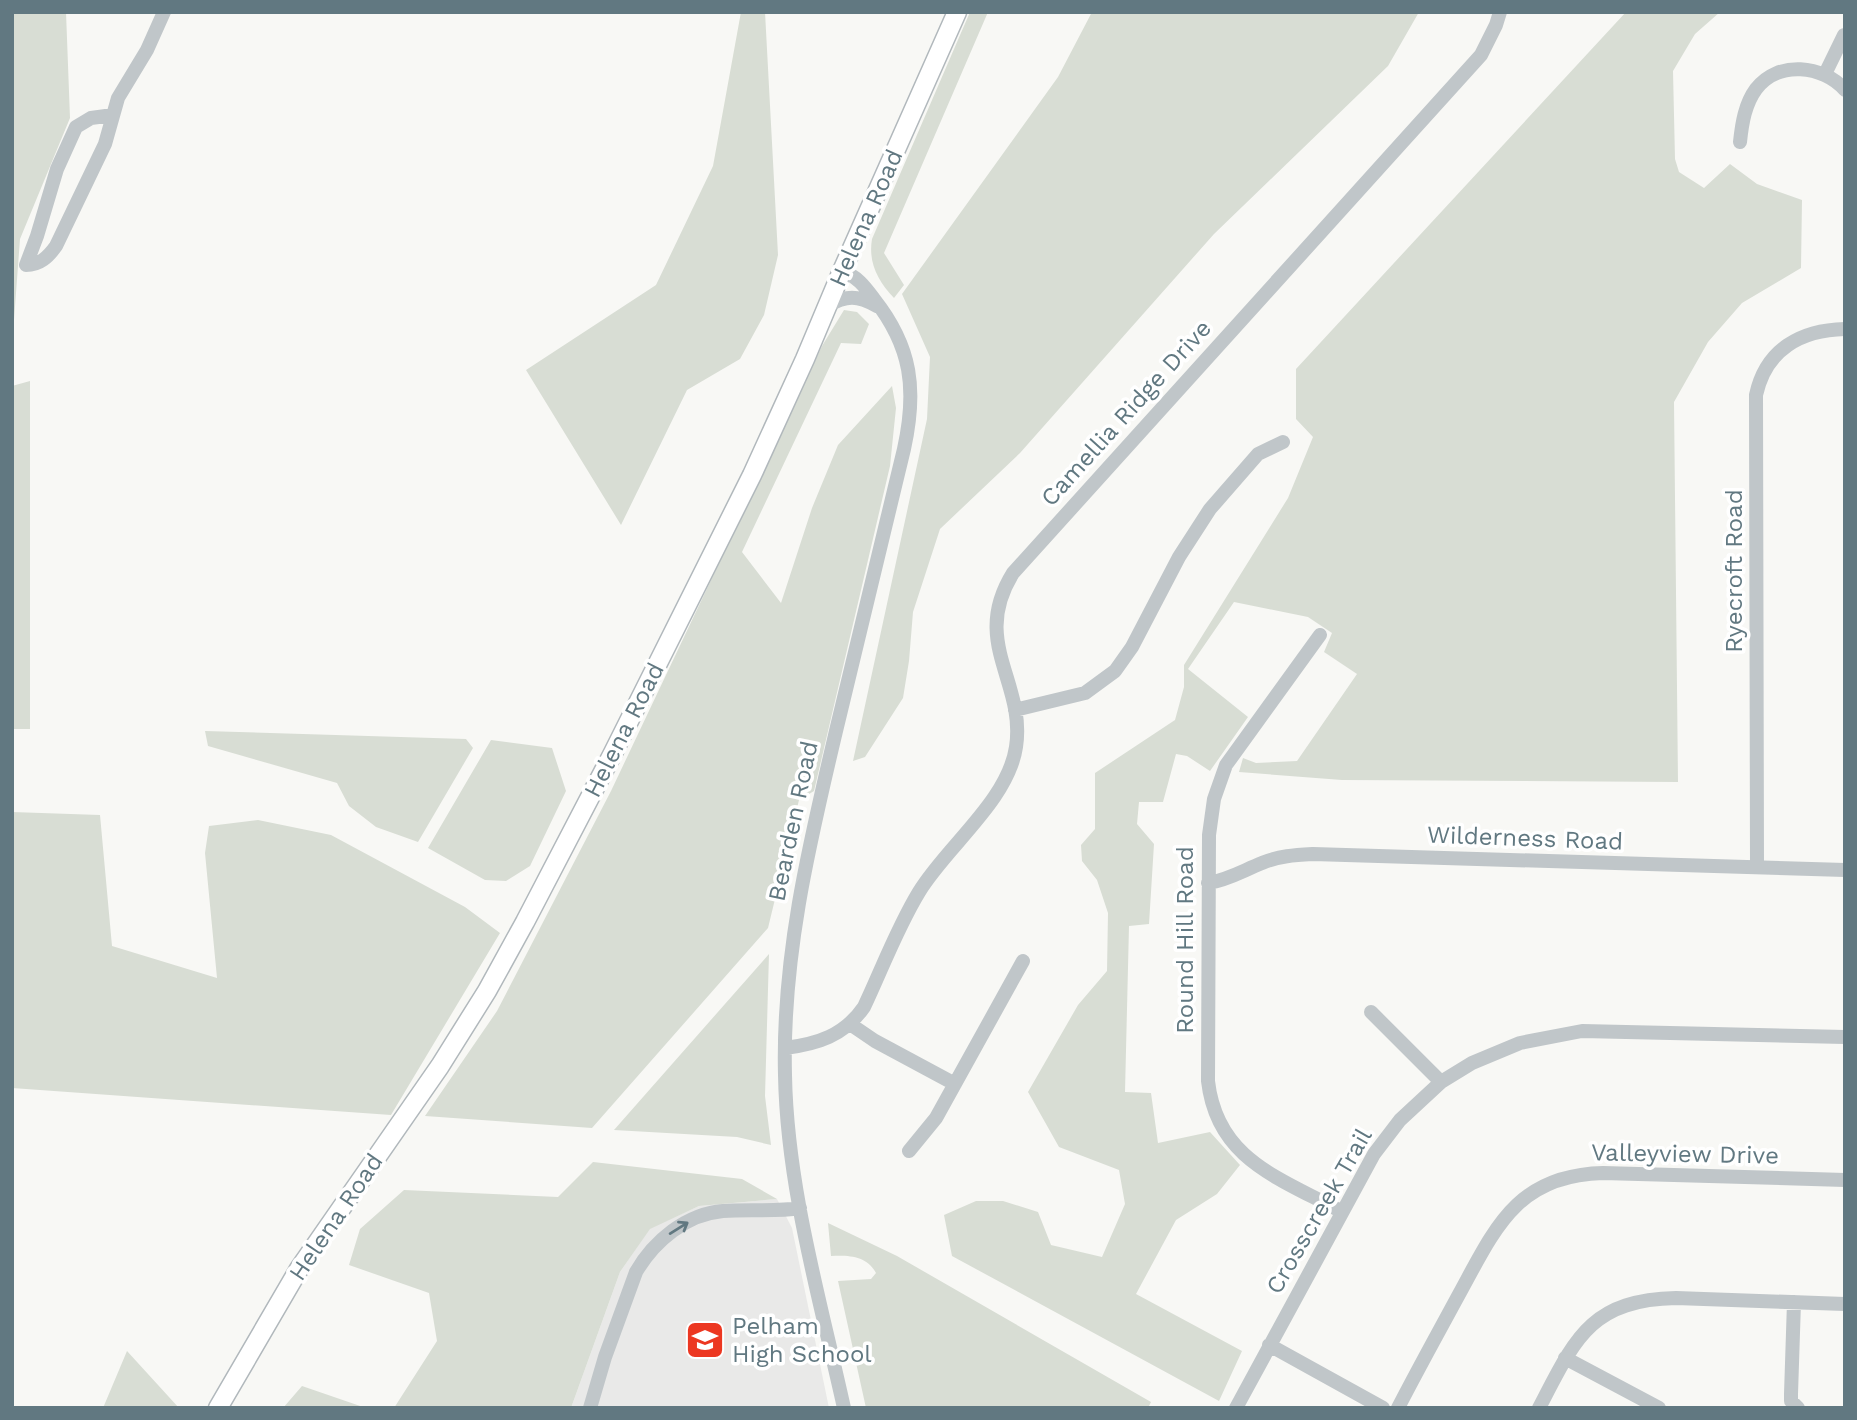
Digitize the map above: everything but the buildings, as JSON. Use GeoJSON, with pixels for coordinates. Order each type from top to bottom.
{"type":"FeatureCollection","features":[{"type":"Feature","properties":{"kind":"main road","name":"Helena Road"},"geometry":{"type":"LineString","coordinates":[[218,1408],[299,1269],[420,1096],[507,956],[710,559],[790,394],[957,12]]}},
{"type":"Feature","properties":{"kind":"street"},"geometry":{"type":"LineString","coordinates":[[113,115],[91,118],[76,127],[57,169],[26,265],[43,261],[56,246],[105,144],[118,98],[147,50],[164,12]]}},
{"type":"Feature","properties":{"kind":"street","name":"Camellia Ridge Drive"},"geometry":{"type":"LineString","coordinates":[[850,1024],[864,1007],[919,892],[1006,779],[1016,751],[1018,725],[999,654],[996,632],[1001,596],[1013,573],[1481,55],[1500,12]]}},
{"type":"Feature","properties":{"kind":"street"},"geometry":{"type":"LineString","coordinates":[[1825,74],[1844,35]]}},
{"type":"Feature","properties":{"kind":"street"},"geometry":{"type":"LineString","coordinates":[[1740,142],[1748,103],[1765,80],[1783,71],[1825,74],[1845,90]]}},
{"type":"Feature","properties":{"kind":"street","name":"Bearden Road"},"geometry":{"type":"LineString","coordinates":[[842,271],[857,279],[896,330],[905,353],[911,390],[904,449],[808,849],[790,958],[785,1048],[790,1138],[800,1208],[844,1408]]}},
{"type":"Feature","properties":{"kind":"street"},"geometry":{"type":"LineString","coordinates":[[827,306],[851,296],[859,297],[882,309]]}},
{"type":"Feature","properties":{"kind":"street","name":"Ryecroft Road"},"geometry":{"type":"LineString","coordinates":[[1757,867],[1756,395],[1765,372],[1785,346],[1815,332],[1845,329]]}},
{"type":"Feature","properties":{"kind":"street"},"geometry":{"type":"LineString","coordinates":[[1016,710],[1085,693],[1115,671],[1132,647],[1179,556],[1210,509],[1258,454],[1283,442]]}},
{"type":"Feature","properties":{"kind":"street","name":"Round Hill Road"},"geometry":{"type":"LineString","coordinates":[[1320,635],[1244,738],[1219,781],[1210,818],[1208,1081],[1217,1118],[1228,1138],[1250,1160],[1342,1212]]}},
{"type":"Feature","properties":{"kind":"street","name":"Wilderness Road"},"geometry":{"type":"LineString","coordinates":[[1208,883],[1221,881],[1264,862],[1313,854],[1845,870]]}},
{"type":"Feature","properties":{"kind":"street"},"geometry":{"type":"LineString","coordinates":[[909,1151],[932,1125],[1023,961]]}},
{"type":"Feature","properties":{"kind":"street"},"geometry":{"type":"LineString","coordinates":[[1371,1012],[1441,1082]]}},
{"type":"Feature","properties":{"kind":"street"},"geometry":{"type":"LineString","coordinates":[[785,1048],[826,1040],[850,1024],[874,1041],[955,1084]]}},
{"type":"Feature","properties":{"kind":"street","name":"Crosscreek Trail"},"geometry":{"type":"LineString","coordinates":[[1236,1408],[1342,1212],[1386,1138],[1408,1112],[1441,1082],[1472,1063],[1504,1048],[1541,1037],[1582,1031],[1845,1037]]}},
{"type":"Feature","properties":{"kind":"street","name":"Valleyview Drive"},"geometry":{"type":"LineString","coordinates":[[1398,1408],[1491,1236],[1519,1203],[1544,1186],[1577,1175],[1603,1173],[1845,1180]]}},
{"type":"Feature","properties":{"kind":"street"},"geometry":{"type":"LineString","coordinates":[[590,1408],[634,1277],[643,1259],[662,1240],[676,1229],[705,1214],[800,1208]]}},
{"type":"Feature","properties":{"kind":"street"},"geometry":{"type":"LineString","coordinates":[[1539,1408],[1573,1343],[1605,1314],[1639,1301],[1676,1298],[1845,1304]]}},
{"type":"Feature","properties":{"kind":"street"},"geometry":{"type":"LineString","coordinates":[[1794,1302],[1791,1394],[1796,1406]]}},
{"type":"Feature","properties":{"kind":"street"},"geometry":{"type":"LineString","coordinates":[[1269,1345],[1383,1408]]}},
{"type":"Feature","properties":{"kind":"street"},"geometry":{"type":"LineString","coordinates":[[1565,1358],[1659,1408]]}},
{"type":"Feature","properties":{"kind":"shaded area"},"geometry":{"type":"Polygon","coordinates":[[[12,12],[66,12],[70,118],[20,239],[12,347],[12,12]]]}},
{"type":"Feature","properties":{"kind":"shaded area"},"geometry":{"type":"Polygon","coordinates":[[[741,12],[765,12],[778,255],[764,315],[740,359],[687,390],[621,525],[526,370],[656,285],[713,166],[741,12]]]}},
{"type":"Feature","properties":{"kind":"shaded area"},"geometry":{"type":"Polygon","coordinates":[[[970,12],[988,12],[884,253],[904,285],[894,298],[883,285],[873,264],[872,239],[970,12]]]}},
{"type":"Feature","properties":{"kind":"shaded area"},"geometry":{"type":"Polygon","coordinates":[[[1092,12],[1419,12],[1388,66],[1214,234],[1020,453],[940,529],[913,612],[903,698],[865,757],[853,761],[927,419],[930,357],[902,294],[1058,77],[1092,12]]]}},
{"type":"Feature","properties":{"kind":"shaded area"},"geometry":{"type":"Polygon","coordinates":[[[1626,12],[1720,12],[1695,34],[1673,71],[1675,159],[1679,172],[1704,188],[1730,164],[1757,184],[1802,200],[1801,268],[1742,303],[1708,342],[1674,402],[1678,782],[1342,780],[1239,772],[1243,758],[1256,763],[1297,761],[1357,674],[1324,652],[1332,633],[1308,617],[1234,602],[1188,669],[1248,717],[1210,771],[1187,756],[1176,754],[1163,802],[1139,802],[1137,824],[1154,844],[1149,924],[1129,926],[1125,1092],[1151,1093],[1158,1143],[1210,1132],[1240,1165],[1217,1194],[1176,1220],[1136,1294],[1242,1351],[1219,1401],[952,1256],[944,1215],[976,1201],[1003,1201],[1038,1212],[1051,1245],[1102,1257],[1125,1204],[1119,1170],[1059,1147],[1028,1092],[1078,1005],[1107,971],[1108,913],[1097,880],[1082,861],[1081,845],[1095,829],[1095,773],[1175,720],[1184,687],[1184,665],[1288,498],[1313,437],[1296,419],[1296,369],[1626,12]]]}},
{"type":"Feature","properties":{"kind":"shaded area"},"geometry":{"type":"Polygon","coordinates":[[[844,310],[857,312],[869,324],[861,344],[841,343],[742,552],[781,603],[812,508],[838,445],[892,386],[896,408],[890,466],[814,791],[799,800],[768,928],[592,1128],[425,1116],[497,1011],[611,791],[822,346],[844,310]]]}},
{"type":"Feature","properties":{"kind":"shaded area"},"geometry":{"type":"Polygon","coordinates":[[[30,381],[30,729],[12,729],[12,386],[30,381]]]}},
{"type":"Feature","properties":{"kind":"shaded area"},"geometry":{"type":"Polygon","coordinates":[[[205,731],[466,739],[473,748],[418,842],[376,827],[349,806],[337,783],[208,746],[205,731]]]}},
{"type":"Feature","properties":{"kind":"shaded area"},"geometry":{"type":"Polygon","coordinates":[[[491,740],[552,748],[566,791],[530,866],[506,881],[485,880],[428,848],[491,740]]]}},
{"type":"Feature","properties":{"kind":"shaded area"},"geometry":{"type":"Polygon","coordinates":[[[12,812],[100,815],[112,946],[217,978],[205,853],[209,826],[258,820],[331,835],[465,907],[500,933],[391,1115],[12,1088],[12,812]]]}},
{"type":"Feature","properties":{"kind":"shaded area"},"geometry":{"type":"Polygon","coordinates":[[[769,954],[765,1096],[771,1145],[737,1137],[614,1130],[769,954]]]}},
{"type":"Feature","properties":{"kind":"shaded area"},"geometry":{"type":"Polygon","coordinates":[[[593,1162],[742,1179],[777,1199],[699,1206],[650,1229],[620,1272],[571,1408],[394,1408],[437,1341],[429,1293],[349,1265],[360,1229],[404,1190],[558,1197],[593,1162]]]}},
{"type":"Feature","properties":{"kind":"shaded area","name":"Pelham High School"},"geometry":{"type":"Polygon","coordinates":[[[777,1199],[792,1228],[829,1408],[571,1408],[620,1272],[650,1228],[699,1206],[777,1199]]]}},
{"type":"Feature","properties":{"kind":"shaded area"},"geometry":{"type":"Polygon","coordinates":[[[828,1223],[897,1256],[1151,1402],[1148,1408],[866,1408],[838,1281],[871,1279],[876,1273],[863,1260],[851,1256],[831,1256],[828,1223]]]}},
{"type":"Feature","properties":{"kind":"shaded area"},"geometry":{"type":"Polygon","coordinates":[[[127,1351],[179,1408],[103,1408],[127,1351]]]}},
{"type":"Feature","properties":{"kind":"shaded area"},"geometry":{"type":"Polygon","coordinates":[[[302,1386],[366,1408],[283,1408],[302,1386]]]}},
{"type":"Feature","properties":{"kind":"place","name":"Pelham High School"},"geometry":{"type":"Point","coordinates":[705,1340]}}]}
